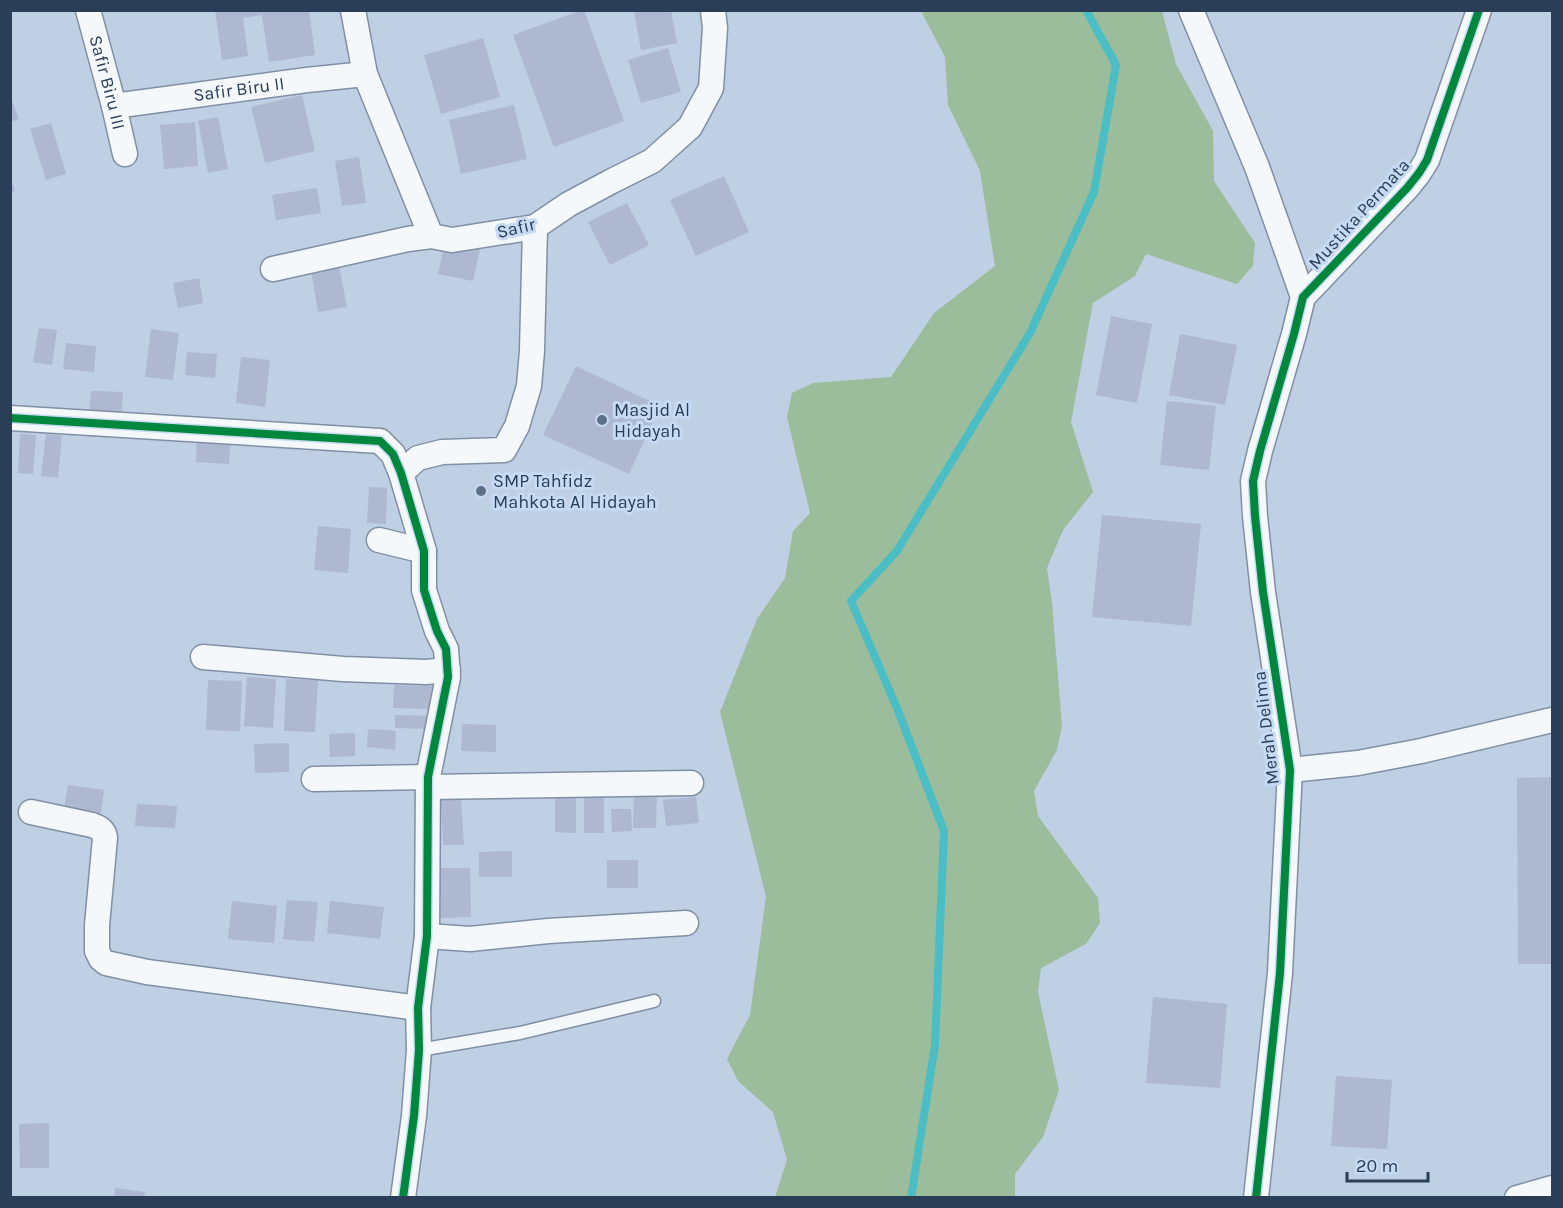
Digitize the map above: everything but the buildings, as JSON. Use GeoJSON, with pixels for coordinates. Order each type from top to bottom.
{"type":"FeatureCollection","features":[{"type":"Feature","properties":{"kind":"street","name":"Safir Biru III"},"geometry":{"type":"LineString","coordinates":[[88,10],[126,154]]}},
{"type":"Feature","properties":{"kind":"street"},"geometry":{"type":"LineString","coordinates":[[353,10],[365,74],[431,236]]}},
{"type":"Feature","properties":{"kind":"street","name":"Safir"},"geometry":{"type":"LineString","coordinates":[[273,269],[408,239],[431,236],[452,240],[536,227],[569,204],[652,161],[690,127],[711,88],[715,28],[712,10]]}},
{"type":"Feature","properties":{"kind":"street","name":"Mustika Permata"},"geometry":{"type":"LineString","coordinates":[[1191,10],[1257,167],[1303,297],[1407,188],[1427,160],[1479,10]]}},
{"type":"Feature","properties":{"kind":"street","name":"Safir Biru II"},"geometry":{"type":"LineString","coordinates":[[114,106],[365,74]]}},
{"type":"Feature","properties":{"kind":"street"},"geometry":{"type":"LineString","coordinates":[[401,473],[418,458],[442,452],[504,450],[517,426],[529,386],[536,227]]}},
{"type":"Feature","properties":{"kind":"street","name":"Merah Delima"},"geometry":{"type":"LineString","coordinates":[[1256,1197],[1280,973],[1290,770],[1263,592],[1253,481],[1303,297]]}},
{"type":"Feature","properties":{"kind":"street"},"geometry":{"type":"LineString","coordinates":[[10,418],[380,441],[393,454],[401,473],[424,551],[424,590],[436,631],[446,649],[448,670],[428,782],[427,936],[418,1008],[419,1050],[414,1116],[403,1197]]}},
{"type":"Feature","properties":{"kind":"street"},"geometry":{"type":"LineString","coordinates":[[380,540],[424,551]]}},
{"type":"Feature","properties":{"kind":"street"},"geometry":{"type":"LineString","coordinates":[[202,657],[343,669],[426,672],[448,670]]}},
{"type":"Feature","properties":{"kind":"street"},"geometry":{"type":"LineString","coordinates":[[1290,770],[1358,762],[1421,751],[1552,720]]}},
{"type":"Feature","properties":{"kind":"street"},"geometry":{"type":"LineString","coordinates":[[314,779],[691,783]]}},
{"type":"Feature","properties":{"kind":"street"},"geometry":{"type":"LineString","coordinates":[[31,812],[92,825],[105,832],[96,951],[106,963],[147,972],[418,1008]]}},
{"type":"Feature","properties":{"kind":"street"},"geometry":{"type":"LineString","coordinates":[[427,936],[470,939],[548,931],[687,923]]}},
{"type":"Feature","properties":{"kind":"street"},"geometry":{"type":"LineString","coordinates":[[1517,1197],[1552,1188]]}},
{"type":"Feature","properties":{"kind":"lane"},"geometry":{"type":"LineString","coordinates":[[419,1050],[520,1033],[654,1001]]}},
{"type":"Feature","properties":{"kind":"green space"},"geometry":{"type":"Polygon","coordinates":[[[921,11],[1162,11],[1176,64],[1213,131],[1214,181],[1255,243],[1253,266],[1237,284],[1146,254],[1135,276],[1093,303],[1071,422],[1093,492],[1063,530],[1047,568],[1062,726],[1057,750],[1034,791],[1038,816],[1098,898],[1100,923],[1086,944],[1041,968],[1038,992],[1059,1090],[1043,1137],[1015,1174],[1015,1197],[775,1197],[787,1160],[773,1112],[738,1081],[727,1059],[750,1015],[766,897],[720,712],[757,619],[785,578],[793,531],[810,513],[787,417],[792,393],[813,383],[891,377],[934,313],[995,266],[980,171],[948,105],[945,57],[921,11]]]}},
{"type":"Feature","properties":{"kind":"waterway"},"geometry":{"type":"LineString","coordinates":[[911,1198],[935,1045],[944,831],[897,708],[851,601],[897,551],[1030,333],[1094,192],[1116,65],[1086,10]]}},
{"type":"Feature","properties":{"kind":"cycle path"},"geometry":{"type":"LineString","coordinates":[[1256,1198],[1280,973],[1290,770],[1263,592],[1253,481],[1303,297],[1407,188],[1427,160],[1479,10]]}},
{"type":"Feature","properties":{"kind":"cycle path"},"geometry":{"type":"LineString","coordinates":[[10,418],[380,441],[393,454],[401,473],[424,551],[424,590],[437,631],[446,649],[448,677],[428,777],[427,936],[418,1008],[419,1050],[414,1116],[403,1198]]}},
{"type":"Feature","properties":{"kind":"place","name":"Masjid Al Hidayah"},"geometry":{"type":"Point","coordinates":[602,420]}},
{"type":"Feature","properties":{"kind":"place","name":"SMP Tahfidz Mahkota Al Hidayah"},"geometry":{"type":"Point","coordinates":[481,491]}}]}
